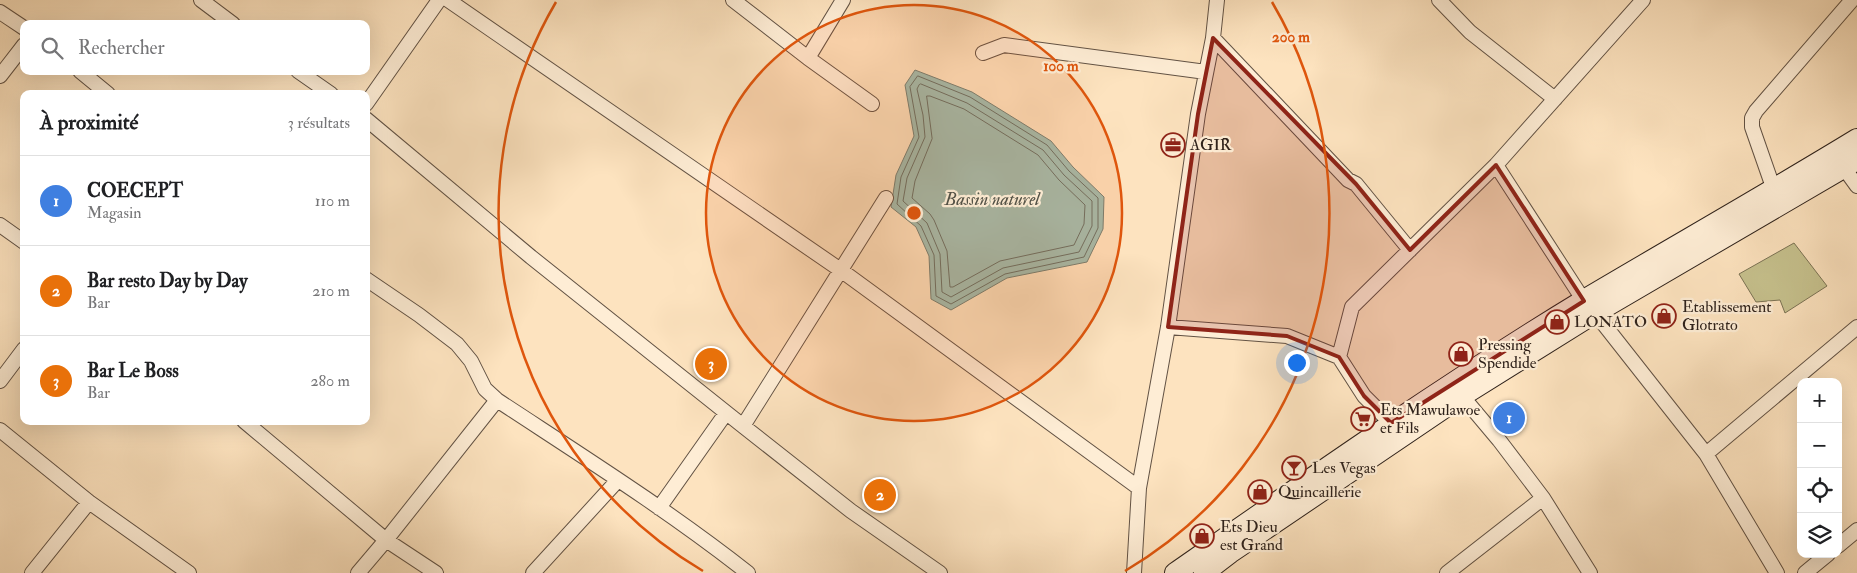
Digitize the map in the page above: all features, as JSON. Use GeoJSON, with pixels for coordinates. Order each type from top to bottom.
{"type":"FeatureCollection","features":[{"type":"Feature","properties":{"kind":"main road"},"geometry":{"type":"LineString","coordinates":[[1204,573],[1589,307],[1857,139]]}},
{"type":"Feature","properties":{"kind":"main road"},"geometry":{"type":"LineString","coordinates":[[1175,573],[1391,423],[1589,307],[1850,164]]}},
{"type":"Feature","properties":{"kind":"street"},"geometry":{"type":"LineString","coordinates":[[201,0],[228,20]]}},
{"type":"Feature","properties":{"kind":"street"},"geometry":{"type":"LineString","coordinates":[[370,98],[440,0]]}},
{"type":"Feature","properties":{"kind":"street"},"geometry":{"type":"LineString","coordinates":[[448,0],[842,271],[1139,488]]}},
{"type":"Feature","properties":{"kind":"street"},"geometry":{"type":"LineString","coordinates":[[733,0],[808,58],[872,104]]}},
{"type":"Feature","properties":{"kind":"street"},"geometry":{"type":"LineString","coordinates":[[808,58],[843,0]]}},
{"type":"Feature","properties":{"kind":"street"},"geometry":{"type":"LineString","coordinates":[[1134,573],[1139,488],[1168,327],[1198,114],[1213,38],[1217,0]]}},
{"type":"Feature","properties":{"kind":"street"},"geometry":{"type":"LineString","coordinates":[[1439,0],[1470,32],[1555,99]]}},
{"type":"Feature","properties":{"kind":"street"},"geometry":{"type":"LineString","coordinates":[[1338,357],[1352,307],[1496,165],[1643,0]]}},
{"type":"Feature","properties":{"kind":"street"},"geometry":{"type":"LineString","coordinates":[[1774,190],[1752,127],[1752,118],[1852,0]]}},
{"type":"Feature","properties":{"kind":"street"},"geometry":{"type":"LineString","coordinates":[[0,12],[20,25]]}},
{"type":"Feature","properties":{"kind":"street"},"geometry":{"type":"LineString","coordinates":[[1213,38],[1348,180],[1356,184],[1410,250]]}},
{"type":"Feature","properties":{"kind":"street"},"geometry":{"type":"LineString","coordinates":[[983,53],[1004,45],[1206,72]]}},
{"type":"Feature","properties":{"kind":"street"},"geometry":{"type":"LineString","coordinates":[[0,76],[20,50]]}},
{"type":"Feature","properties":{"kind":"street"},"geometry":{"type":"LineString","coordinates":[[85,75],[103,90]]}},
{"type":"Feature","properties":{"kind":"street"},"geometry":{"type":"LineString","coordinates":[[304,75],[325,90]]}},
{"type":"Feature","properties":{"kind":"street"},"geometry":{"type":"LineString","coordinates":[[370,123],[531,257],[726,413],[851,511],[940,573]]}},
{"type":"Feature","properties":{"kind":"street"},"geometry":{"type":"LineString","coordinates":[[1850,164],[1857,186]]}},
{"type":"Feature","properties":{"kind":"street"},"geometry":{"type":"LineString","coordinates":[[1496,165],[1589,307],[1706,454],[1777,573]]}},
{"type":"Feature","properties":{"kind":"street"},"geometry":{"type":"LineString","coordinates":[[743,426],[842,271],[886,198]]}},
{"type":"Feature","properties":{"kind":"street"},"geometry":{"type":"LineString","coordinates":[[0,225],[20,239]]}},
{"type":"Feature","properties":{"kind":"street"},"geometry":{"type":"LineString","coordinates":[[370,283],[419,315],[457,344],[471,361],[485,389],[497,400],[659,508],[748,573]]}},
{"type":"Feature","properties":{"kind":"street"},"geometry":{"type":"LineString","coordinates":[[1168,327],[1287,336],[1338,357],[1364,396],[1391,423]]}},
{"type":"Feature","properties":{"kind":"street"},"geometry":{"type":"LineString","coordinates":[[1706,454],[1857,327]]}},
{"type":"Feature","properties":{"kind":"street"},"geometry":{"type":"LineString","coordinates":[[0,381],[20,354]]}},
{"type":"Feature","properties":{"kind":"street"},"geometry":{"type":"LineString","coordinates":[[1462,396],[1499,440],[1543,498],[1590,573]]}},
{"type":"Feature","properties":{"kind":"street"},"geometry":{"type":"LineString","coordinates":[[358,573],[497,400]]}},
{"type":"Feature","properties":{"kind":"street"},"geometry":{"type":"LineString","coordinates":[[659,508],[726,413]]}},
{"type":"Feature","properties":{"kind":"street"},"geometry":{"type":"LineString","coordinates":[[249,425],[386,540],[436,573]]}},
{"type":"Feature","properties":{"kind":"street"},"geometry":{"type":"LineString","coordinates":[[0,430],[89,502],[189,573]]}},
{"type":"Feature","properties":{"kind":"street"},"geometry":{"type":"LineString","coordinates":[[534,573],[618,480]]}},
{"type":"Feature","properties":{"kind":"street"},"geometry":{"type":"LineString","coordinates":[[1447,573],[1543,498]]}},
{"type":"Feature","properties":{"kind":"street"},"geometry":{"type":"LineString","coordinates":[[32,573],[89,502]]}},
{"type":"Feature","properties":{"kind":"street"},"geometry":{"type":"LineString","coordinates":[[1842,543],[1857,530]]}},
{"type":"Feature","properties":{"kind":"street"},"geometry":{"type":"LineString","coordinates":[[1805,573],[1823,558]]}},
{"type":"Feature","properties":{"kind":"highlighted area"},"geometry":{"type":"Polygon","coordinates":[[[1213,38],[1356,184],[1410,250],[1496,165],[1584,301],[1391,423],[1364,396],[1339,357],[1287,336],[1168,327],[1198,114],[1213,38]]]}},
{"type":"Feature","properties":{"kind":"shaded area"},"geometry":{"type":"Polygon","coordinates":[[[1794,243],[1827,286],[1785,313],[1780,300],[1756,302],[1739,274],[1794,243]]]}},
{"type":"Feature","properties":{"kind":"water","name":"Bassin naturel"},"geometry":{"type":"Polygon","coordinates":[[[915,70],[972,92],[1051,141],[1073,167],[1104,197],[1103,229],[1087,262],[1007,278],[951,310],[931,299],[929,256],[916,227],[891,207],[896,175],[914,136],[905,85],[915,70]]]}},
{"type":"Feature","properties":{"kind":"place","name":"AGIR"},"geometry":{"type":"Point","coordinates":[1173,145]}},
{"type":"Feature","properties":{"kind":"place","name":"Etablissement Glotrato"},"geometry":{"type":"Point","coordinates":[1664,316]}},
{"type":"Feature","properties":{"kind":"place","name":"LONATO"},"geometry":{"type":"Point","coordinates":[1557,322]}},
{"type":"Feature","properties":{"kind":"place","name":"Pressing Spendide"},"geometry":{"type":"Point","coordinates":[1461,354]}},
{"type":"Feature","properties":{"kind":"place","name":"Bar Le Boss"},"geometry":{"type":"Point","coordinates":[711,364]}},
{"type":"Feature","properties":{"kind":"place","name":"COECEPT"},"geometry":{"type":"Point","coordinates":[1509,418]}},
{"type":"Feature","properties":{"kind":"place","name":"Ets Mawulawoe et Fils"},"geometry":{"type":"Point","coordinates":[1363,419]}},
{"type":"Feature","properties":{"kind":"place","name":"Les Vegas"},"geometry":{"type":"Point","coordinates":[1294,468]}},
{"type":"Feature","properties":{"kind":"place","name":"Quincaillerie"},"geometry":{"type":"Point","coordinates":[1260,492]}},
{"type":"Feature","properties":{"kind":"place","name":"Bar resto Day by Day"},"geometry":{"type":"Point","coordinates":[880,495]}},
{"type":"Feature","properties":{"kind":"place","name":"Ets Dieu est Grand"},"geometry":{"type":"Point","coordinates":[1202,536]}}]}
